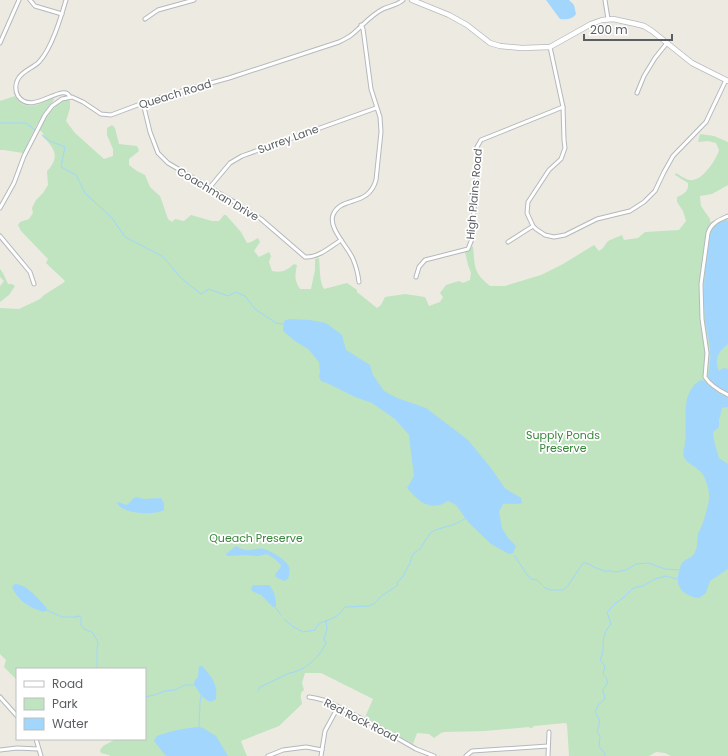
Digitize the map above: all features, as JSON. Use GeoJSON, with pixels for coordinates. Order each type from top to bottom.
{"type":"FeatureCollection","features":[{"type":"Feature","properties":{"kind":"street"},"geometry":{"type":"LineString","coordinates":[[0,43],[19,0]]}},
{"type":"Feature","properties":{"kind":"street"},"geometry":{"type":"LineString","coordinates":[[30,0],[35,6],[62,14]]}},
{"type":"Feature","properties":{"kind":"street"},"geometry":{"type":"LineString","coordinates":[[0,208],[14,183],[24,156],[45,115],[56,103],[62,99],[70,97],[69,94],[62,92],[37,102],[28,103],[20,98],[16,91],[19,76],[38,63],[44,55],[55,32],[66,0]]}},
{"type":"Feature","properties":{"kind":"street"},"geometry":{"type":"LineString","coordinates":[[145,18],[158,10],[194,0]]}},
{"type":"Feature","properties":{"kind":"street","name":"Queach Road"},"geometry":{"type":"LineString","coordinates":[[70,97],[82,102],[97,112],[105,115],[115,115],[143,103],[230,78],[334,44],[349,36],[378,12],[403,0]]}},
{"type":"Feature","properties":{"kind":"street"},"geometry":{"type":"LineString","coordinates":[[412,0],[449,15],[467,25],[490,43],[500,46],[522,48],[550,47],[596,22],[608,19],[620,20],[644,26],[692,63],[727,80],[706,122],[673,156],[655,191],[644,202],[630,211],[597,219],[565,235],[554,237],[539,232],[533,226],[527,213],[528,202],[549,170],[561,159],[565,148],[563,107],[550,47]]}},
{"type":"Feature","properties":{"kind":"street"},"geometry":{"type":"LineString","coordinates":[[605,0],[608,19]]}},
{"type":"Feature","properties":{"kind":"street"},"geometry":{"type":"LineString","coordinates":[[359,282],[352,257],[333,226],[332,217],[336,209],[340,206],[367,195],[374,186],[376,180],[381,132],[380,117],[371,89],[363,29],[361,25]]}},
{"type":"Feature","properties":{"kind":"street"},"geometry":{"type":"LineString","coordinates":[[637,94],[644,76],[655,58],[667,43]]}},
{"type":"Feature","properties":{"kind":"street","name":"Coachman Drive"},"geometry":{"type":"LineString","coordinates":[[143,103],[150,132],[158,153],[168,163],[261,219],[305,257],[316,256],[341,240]]}},
{"type":"Feature","properties":{"kind":"street","name":"High Plains Road"},"geometry":{"type":"LineString","coordinates":[[416,277],[419,267],[425,260],[468,250],[472,239],[477,147],[481,140],[563,107]]}},
{"type":"Feature","properties":{"kind":"street","name":"Surrey Lane"},"geometry":{"type":"LineString","coordinates":[[210,187],[230,163],[242,156],[376,108]]}},
{"type":"Feature","properties":{"kind":"street"},"geometry":{"type":"LineString","coordinates":[[728,216],[715,222],[709,228],[702,270],[701,293],[702,320],[707,349],[705,377],[712,385],[728,395]]}},
{"type":"Feature","properties":{"kind":"street"},"geometry":{"type":"LineString","coordinates":[[508,242],[533,226]]}},
{"type":"Feature","properties":{"kind":"street"},"geometry":{"type":"LineString","coordinates":[[0,236],[30,272],[34,284]]}},
{"type":"Feature","properties":{"kind":"street"},"geometry":{"type":"LineString","coordinates":[[0,697],[16,715]]}},
{"type":"Feature","properties":{"kind":"street","name":"Red Rock Road"},"geometry":{"type":"LineString","coordinates":[[309,697],[327,701],[378,727],[416,749],[434,756]]}},
{"type":"Feature","properties":{"kind":"street"},"geometry":{"type":"LineString","coordinates":[[321,756],[325,731],[338,707]]}},
{"type":"Feature","properties":{"kind":"street"},"geometry":{"type":"LineString","coordinates":[[548,756],[549,732]]}},
{"type":"Feature","properties":{"kind":"street"},"geometry":{"type":"LineString","coordinates":[[36,740],[41,756]]}},
{"type":"Feature","properties":{"kind":"street"},"geometry":{"type":"LineString","coordinates":[[466,756],[472,750],[548,746]]}},
{"type":"Feature","properties":{"kind":"street"},"geometry":{"type":"LineString","coordinates":[[268,756],[283,750],[306,747],[322,750]]}},
{"type":"Feature","properties":{"kind":"street"},"geometry":{"type":"LineString","coordinates":[[0,750],[18,748],[38,749]]}},
{"type":"Feature","properties":{"kind":"green space"},"geometry":{"type":"Polygon","coordinates":[[[15,96],[22,104],[28,106],[39,104],[53,98],[54,100],[44,112],[23,153],[0,150],[0,101],[15,96]]]}},
{"type":"Feature","properties":{"kind":"green space"},"geometry":{"type":"Polygon","coordinates":[[[64,100],[70,101],[70,108],[66,121],[75,133],[104,159],[113,156],[113,149],[107,135],[107,128],[112,125],[115,128],[119,144],[137,146],[139,151],[129,159],[129,165],[145,175],[150,187],[160,196],[168,219],[172,222],[175,219],[184,221],[191,215],[212,221],[219,221],[224,215],[226,215],[241,232],[247,243],[258,238],[260,242],[254,251],[259,257],[269,252],[271,256],[269,262],[272,271],[281,272],[294,264],[297,265],[296,277],[300,289],[311,289],[315,270],[315,259],[319,258],[320,278],[324,289],[347,283],[377,308],[381,305],[385,297],[405,294],[425,297],[429,306],[440,302],[443,297],[440,293],[446,285],[459,281],[463,283],[470,280],[471,273],[465,252],[473,246],[476,269],[480,277],[490,286],[505,286],[541,275],[563,264],[594,245],[599,251],[608,241],[622,235],[624,240],[638,238],[645,232],[679,230],[686,221],[683,211],[677,202],[677,197],[686,192],[688,183],[675,175],[676,173],[686,179],[697,179],[713,163],[719,150],[716,143],[708,141],[698,142],[700,134],[714,136],[728,142],[728,185],[712,194],[700,196],[701,206],[710,219],[710,222],[728,217],[728,756],[671,756],[665,753],[656,752],[649,756],[569,756],[567,724],[565,723],[534,726],[532,728],[444,732],[434,738],[429,734],[417,733],[413,744],[365,717],[373,699],[321,673],[305,673],[302,683],[304,690],[301,694],[302,704],[279,726],[241,741],[247,756],[110,756],[101,753],[100,750],[103,746],[114,740],[146,740],[146,668],[16,668],[16,679],[4,667],[6,660],[0,654],[0,308],[19,309],[40,299],[65,281],[46,263],[48,259],[21,231],[18,225],[20,222],[29,219],[33,213],[32,208],[36,200],[48,185],[47,171],[55,157],[53,148],[42,136],[44,135],[41,131],[39,131],[49,113],[64,100]]]}},
{"type":"Feature","properties":{"kind":"green space"},"geometry":{"type":"Polygon","coordinates":[[[0,269],[8,284],[15,286],[9,295],[0,302],[0,286],[4,281],[0,277],[0,269]]]}},
{"type":"Feature","properties":{"kind":"water"},"geometry":{"type":"Polygon","coordinates":[[[546,0],[569,0],[574,5],[576,14],[569,19],[560,19],[546,0]]]}},
{"type":"Feature","properties":{"kind":"water"},"geometry":{"type":"Polygon","coordinates":[[[726,220],[728,221],[728,344],[719,353],[717,363],[719,371],[723,368],[728,369],[728,393],[709,380],[710,349],[705,322],[704,303],[704,284],[710,236],[714,227],[726,220]]]}},
{"type":"Feature","properties":{"kind":"water"},"geometry":{"type":"Polygon","coordinates":[[[289,319],[310,320],[326,323],[342,335],[346,350],[370,365],[373,375],[384,391],[397,398],[426,408],[468,440],[491,468],[504,487],[521,498],[522,503],[503,504],[499,512],[502,528],[508,538],[516,546],[513,553],[509,554],[491,544],[469,523],[456,505],[448,501],[440,505],[429,505],[425,504],[413,495],[407,488],[414,476],[409,435],[395,419],[372,403],[355,397],[321,381],[319,377],[319,362],[308,349],[283,331],[284,321],[289,319]]]}},
{"type":"Feature","properties":{"kind":"water"},"geometry":{"type":"Polygon","coordinates":[[[701,380],[728,398],[728,407],[722,408],[719,427],[713,432],[719,458],[728,464],[728,569],[710,581],[706,593],[699,598],[689,595],[682,590],[679,586],[678,577],[682,563],[693,556],[696,550],[698,534],[702,526],[709,499],[706,482],[701,472],[686,460],[683,453],[686,434],[687,400],[694,385],[701,380]]]}},
{"type":"Feature","properties":{"kind":"water"},"geometry":{"type":"Polygon","coordinates":[[[136,497],[144,499],[161,498],[164,503],[164,510],[153,513],[131,512],[120,507],[117,503],[126,505],[136,497]]]}},
{"type":"Feature","properties":{"kind":"water"},"geometry":{"type":"Polygon","coordinates":[[[236,546],[247,550],[264,549],[278,556],[288,564],[288,579],[285,581],[277,578],[275,575],[281,566],[275,559],[267,554],[258,556],[226,555],[236,546]]]}},
{"type":"Feature","properties":{"kind":"water"},"geometry":{"type":"Polygon","coordinates":[[[15,584],[24,586],[28,589],[46,607],[47,610],[44,612],[21,600],[12,587],[15,584]]]}},
{"type":"Feature","properties":{"kind":"water"},"geometry":{"type":"Polygon","coordinates":[[[253,585],[269,585],[276,600],[276,606],[273,607],[261,595],[252,591],[251,589],[253,585]]]}},
{"type":"Feature","properties":{"kind":"water"},"geometry":{"type":"Polygon","coordinates":[[[199,666],[202,666],[209,673],[214,681],[216,699],[211,702],[203,697],[194,684],[198,677],[199,666]]]}},
{"type":"Feature","properties":{"kind":"water"},"geometry":{"type":"Polygon","coordinates":[[[199,727],[216,736],[228,756],[166,756],[154,741],[157,736],[183,729],[199,727]]]}},
{"type":"Feature","properties":{"kind":"waterway"},"geometry":{"type":"LineString","coordinates":[[0,123],[26,123],[35,130]]}},
{"type":"Feature","properties":{"kind":"waterway"},"geometry":{"type":"LineString","coordinates":[[42,135],[50,141],[65,147],[61,167],[76,175],[85,193],[112,218],[125,237],[162,256],[182,279],[201,294],[209,289],[228,296],[236,292],[245,296],[255,309],[276,323],[284,324]]}},
{"type":"Feature","properties":{"kind":"waterway"},"geometry":{"type":"LineString","coordinates":[[258,691],[260,687],[287,674],[304,668],[309,664],[317,657],[326,643],[324,639],[327,629],[326,621],[337,616],[345,607],[369,606],[375,603],[380,597],[398,585],[397,583],[403,576],[412,556],[421,548],[431,532],[462,521],[466,518]]}},
{"type":"Feature","properties":{"kind":"waterway"},"geometry":{"type":"LineString","coordinates":[[514,555],[531,579],[537,580],[545,588],[551,590],[563,590],[567,587],[583,563],[605,571],[616,572],[626,570],[636,564],[648,563],[665,569],[679,570]]}},
{"type":"Feature","properties":{"kind":"waterway"},"geometry":{"type":"LineString","coordinates":[[605,756],[599,746],[600,736],[597,732],[599,722],[595,712],[598,705],[605,699],[603,690],[608,683],[603,674],[605,666],[600,660],[603,651],[605,634],[611,624],[607,612],[632,589],[666,576],[677,579]]}},
{"type":"Feature","properties":{"kind":"waterway"},"geometry":{"type":"LineString","coordinates":[[275,607],[281,615]]}},
{"type":"Feature","properties":{"kind":"waterway"},"geometry":{"type":"LineString","coordinates":[[47,610],[62,617],[80,616],[81,625],[84,629],[92,632],[98,643],[97,668]]}},
{"type":"Feature","properties":{"kind":"waterway"},"geometry":{"type":"LineString","coordinates":[[284,619],[292,626],[303,632],[315,630],[319,624],[326,621]]}},
{"type":"Feature","properties":{"kind":"waterway"},"geometry":{"type":"LineString","coordinates":[[146,697],[165,691],[175,690],[185,685],[195,685]]}},
{"type":"Feature","properties":{"kind":"waterway"},"geometry":{"type":"LineString","coordinates":[[199,727],[201,696]]}},
{"type":"Feature","properties":{"kind":"park label","name":"Supply Ponds Preserve"},"geometry":{"type":"Point","coordinates":[563,441]}},
{"type":"Feature","properties":{"kind":"park label","name":"Queach Preserve"},"geometry":{"type":"Point","coordinates":[256,538]}}]}
